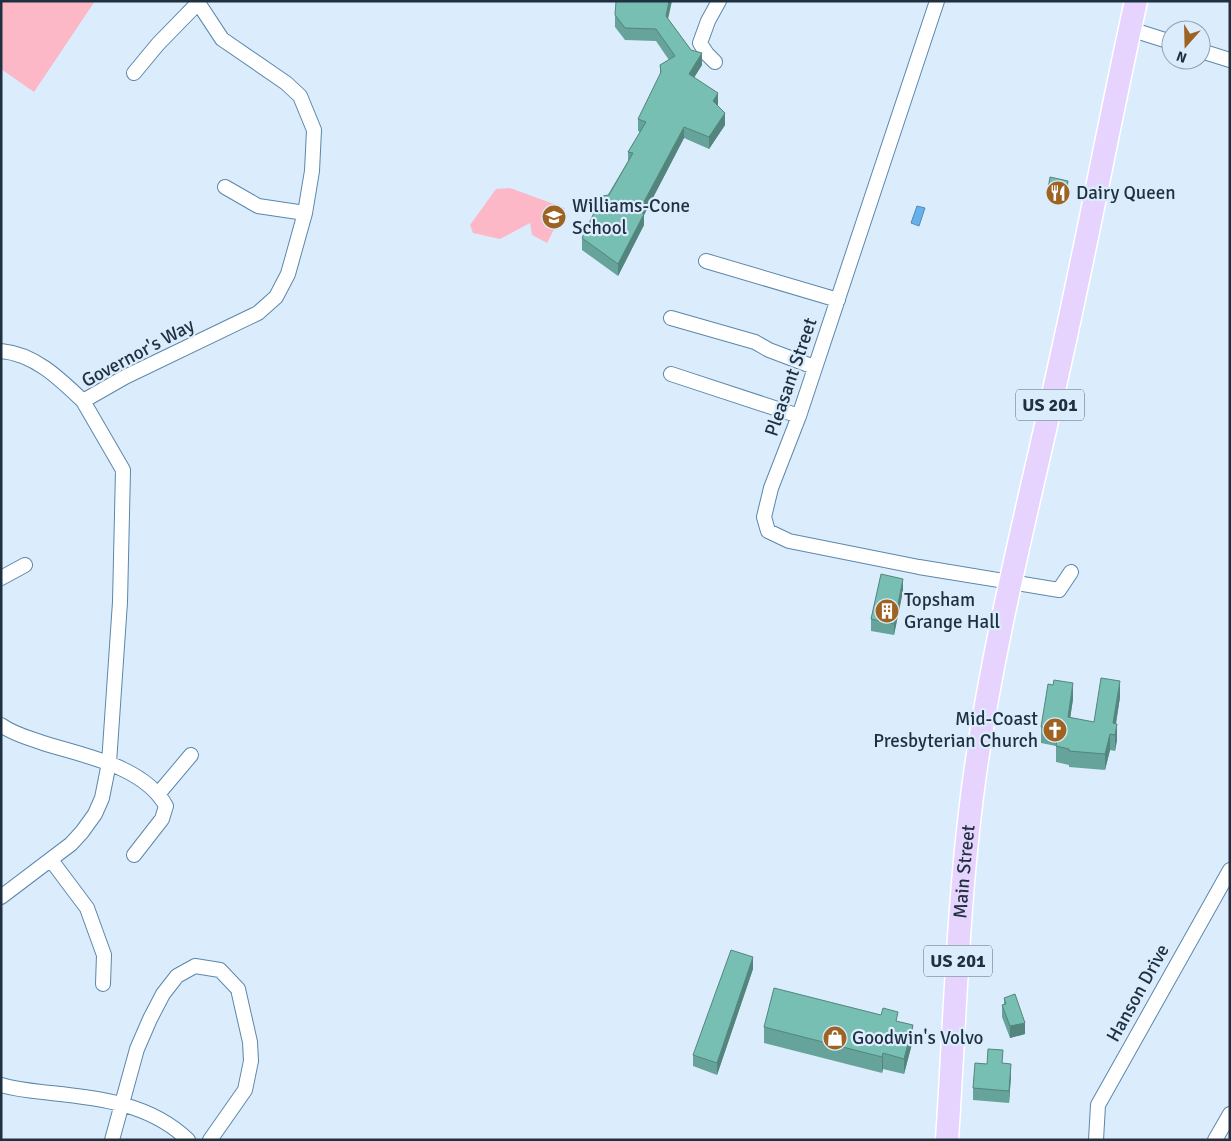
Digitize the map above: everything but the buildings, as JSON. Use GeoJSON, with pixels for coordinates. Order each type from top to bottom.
{"type":"FeatureCollection","features":[{"type":"Feature","properties":{"kind":"main road","name":"US 201"},"geometry":{"type":"LineString","coordinates":[[1009,582],[1062,353],[1136,1]]}},
{"type":"Feature","properties":{"kind":"main road","name":"Main Street"},"geometry":{"type":"LineString","coordinates":[[947,1140],[959,949],[974,783],[1009,582]]}},
{"type":"Feature","properties":{"kind":"street"},"geometry":{"type":"LineString","coordinates":[[715,62],[700,43],[719,1]]}},
{"type":"Feature","properties":{"kind":"street","name":"Pleasant Street"},"geometry":{"type":"LineString","coordinates":[[938,1],[799,416],[771,488],[764,518],[768,531],[789,541],[1009,582],[1060,590],[1071,572]]}},
{"type":"Feature","properties":{"kind":"street"},"geometry":{"type":"LineString","coordinates":[[134,73],[197,2]]}},
{"type":"Feature","properties":{"kind":"street","name":"Governor's Way"},"geometry":{"type":"LineString","coordinates":[[1,898],[71,844],[95,814],[102,798],[109,763],[120,602],[123,470],[83,401],[166,357],[258,313],[276,296],[288,274],[305,213],[312,171],[314,130],[308,110],[300,96],[286,83],[222,39],[197,2]]}},
{"type":"Feature","properties":{"kind":"street"},"geometry":{"type":"LineString","coordinates":[[1130,29],[1161,39]]}},
{"type":"Feature","properties":{"kind":"street"},"geometry":{"type":"LineString","coordinates":[[1211,54],[1230,60]]}},
{"type":"Feature","properties":{"kind":"street"},"geometry":{"type":"LineString","coordinates":[[225,187],[258,206],[305,213]]}},
{"type":"Feature","properties":{"kind":"street"},"geometry":{"type":"LineString","coordinates":[[706,261],[838,300]]}},
{"type":"Feature","properties":{"kind":"street"},"geometry":{"type":"LineString","coordinates":[[670,318],[755,342],[769,350],[814,368]]}},
{"type":"Feature","properties":{"kind":"street"},"geometry":{"type":"LineString","coordinates":[[1,351],[12,352],[50,370],[83,401]]}},
{"type":"Feature","properties":{"kind":"street"},"geometry":{"type":"LineString","coordinates":[[671,374],[799,416]]}},
{"type":"Feature","properties":{"kind":"street"},"geometry":{"type":"LineString","coordinates":[[1,578],[25,565]]}},
{"type":"Feature","properties":{"kind":"street"},"geometry":{"type":"LineString","coordinates":[[1,725],[22,736],[109,763],[138,778],[159,793],[166,806],[162,820],[134,855]]}},
{"type":"Feature","properties":{"kind":"street"},"geometry":{"type":"LineString","coordinates":[[159,793],[191,755]]}},
{"type":"Feature","properties":{"kind":"street"},"geometry":{"type":"LineString","coordinates":[[50,860],[87,908],[104,955],[103,984]]}},
{"type":"Feature","properties":{"kind":"street","name":"Hanson Drive"},"geometry":{"type":"LineString","coordinates":[[1096,1140],[1098,1105],[1230,870]]}},
{"type":"Feature","properties":{"kind":"street"},"geometry":{"type":"LineString","coordinates":[[112,1140],[137,1049],[163,994],[177,976],[196,966],[220,970],[238,989],[250,1042],[251,1062],[245,1090],[210,1140]]}},
{"type":"Feature","properties":{"kind":"street"},"geometry":{"type":"LineString","coordinates":[[1,1085],[17,1090],[90,1098],[123,1104],[156,1116],[188,1140]]}},
{"type":"Feature","properties":{"kind":"street"},"geometry":{"type":"LineString","coordinates":[[1215,1140],[1230,1114]]}},
{"type":"Feature","properties":{"kind":"shaded area"},"geometry":{"type":"Polygon","coordinates":[[[1,1],[95,1],[34,92],[1,69],[1,1]]]}},
{"type":"Feature","properties":{"kind":"shaded area"},"geometry":{"type":"Polygon","coordinates":[[[510,188],[565,208],[547,243],[532,235],[530,223],[500,239],[473,233],[470,225],[496,189],[510,188]]]}},
{"type":"Feature","properties":{"kind":"water"},"geometry":{"type":"Polygon","coordinates":[[[917,206],[925,208],[919,226],[911,223],[917,206]]]}},
{"type":"Feature","properties":{"kind":"place","name":"Dairy Queen"},"geometry":{"type":"Point","coordinates":[1058,193]}},
{"type":"Feature","properties":{"kind":"place","name":"Williams-Cone School"},"geometry":{"type":"Point","coordinates":[554,217]}},
{"type":"Feature","properties":{"kind":"place","name":"Topsham Grange Hall"},"geometry":{"type":"Point","coordinates":[887,611]}},
{"type":"Feature","properties":{"kind":"place","name":"Mid-Coast Presbyterian Church"},"geometry":{"type":"Point","coordinates":[1055,730]}},
{"type":"Feature","properties":{"kind":"place","name":"Goodwin's Volvo"},"geometry":{"type":"Point","coordinates":[835,1038]}}]}
